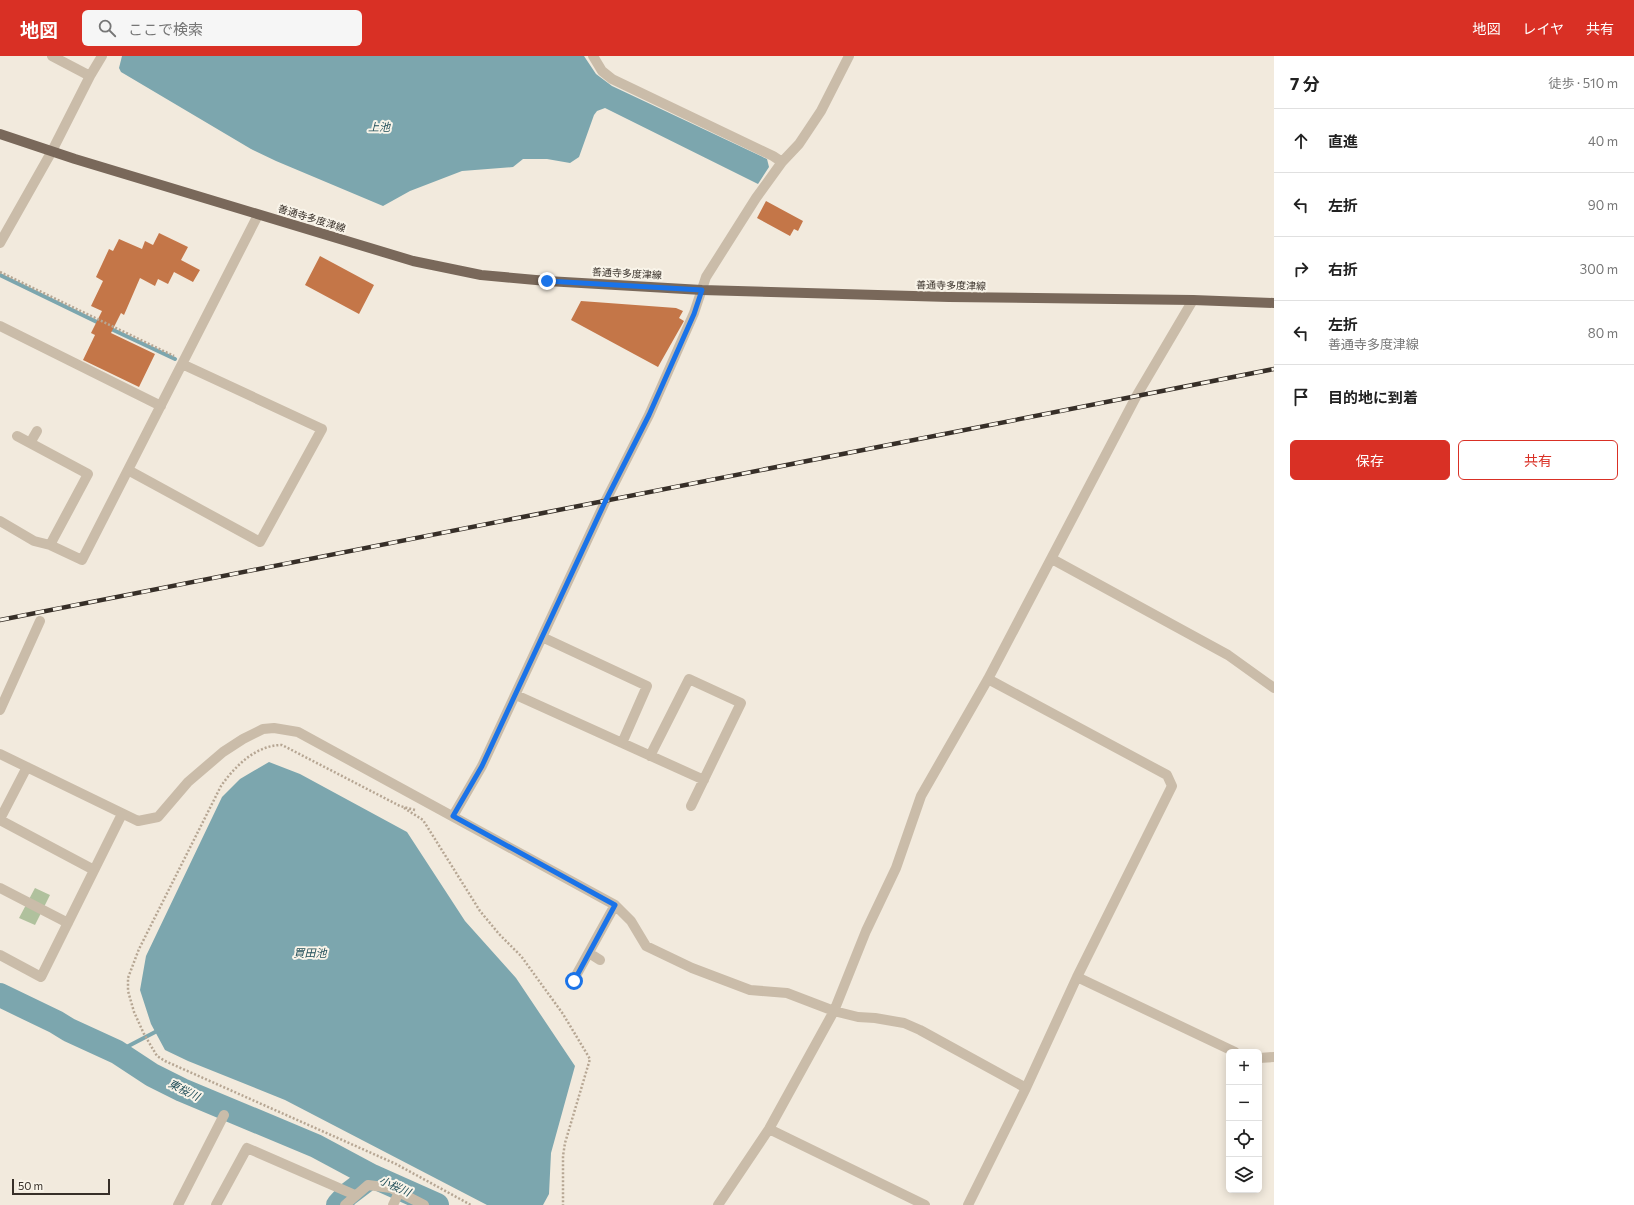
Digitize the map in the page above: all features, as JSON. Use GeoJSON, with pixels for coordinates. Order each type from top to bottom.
{"type":"FeatureCollection","features":[{"type":"Feature","properties":{"kind":"main road","name":"善通寺多度津線"},"geometry":{"type":"LineString","coordinates":[[0,134],[413,261],[481,275],[547,281],[702,290],[949,297],[1273,302]]}},
{"type":"Feature","properties":{"kind":"street"},"geometry":{"type":"LineString","coordinates":[[52,56],[90,76]]}},
{"type":"Feature","properties":{"kind":"street"},"geometry":{"type":"LineString","coordinates":[[0,243],[52,151],[90,76],[102,56]]}},
{"type":"Feature","properties":{"kind":"street"},"geometry":{"type":"LineString","coordinates":[[593,56],[602,71],[612,79],[773,156],[782,162]]}},
{"type":"Feature","properties":{"kind":"street"},"geometry":{"type":"LineString","coordinates":[[453,816],[482,766],[605,502],[649,415],[694,314],[706,277],[756,198],[782,162],[799,144],[821,112],[849,56]]}},
{"type":"Feature","properties":{"kind":"street"},"geometry":{"type":"LineString","coordinates":[[0,521],[34,541],[50,546],[82,560],[258,214]]}},
{"type":"Feature","properties":{"kind":"street"},"geometry":{"type":"LineString","coordinates":[[718,1205],[769,1128],[834,1011],[866,931],[896,868],[921,796],[988,679],[1137,395],[1193,300]]}},
{"type":"Feature","properties":{"kind":"street"},"geometry":{"type":"LineString","coordinates":[[0,326],[161,406]]}},
{"type":"Feature","properties":{"kind":"street"},"geometry":{"type":"LineString","coordinates":[[128,470],[260,542],[322,429],[183,363]]}},
{"type":"Feature","properties":{"kind":"street"},"geometry":{"type":"LineString","coordinates":[[30,443],[37,432]]}},
{"type":"Feature","properties":{"kind":"street"},"geometry":{"type":"LineString","coordinates":[[17,436],[88,474],[50,546]]}},
{"type":"Feature","properties":{"kind":"street"},"geometry":{"type":"LineString","coordinates":[[1052,559],[1228,655],[1274,688]]}},
{"type":"Feature","properties":{"kind":"street"},"geometry":{"type":"LineString","coordinates":[[0,710],[40,621]]}},
{"type":"Feature","properties":{"kind":"street"},"geometry":{"type":"LineString","coordinates":[[542,637],[648,686],[622,743]]}},
{"type":"Feature","properties":{"kind":"street"},"geometry":{"type":"LineString","coordinates":[[650,756],[689,679],[741,703],[691,806]]}},
{"type":"Feature","properties":{"kind":"street"},"geometry":{"type":"LineString","coordinates":[[968,1205],[1026,1088],[1077,977],[1172,786],[1167,775],[988,679]]}},
{"type":"Feature","properties":{"kind":"street"},"geometry":{"type":"LineString","coordinates":[[516,695],[704,780]]}},
{"type":"Feature","properties":{"kind":"street"},"geometry":{"type":"LineString","coordinates":[[0,754],[138,821],[158,816],[188,782],[223,752],[243,739],[263,729],[274,728],[298,732],[615,905],[631,921],[646,946],[679,962],[750,990],[787,992],[834,1011],[858,1017],[889,1020],[910,1025],[1026,1088]]}},
{"type":"Feature","properties":{"kind":"street"},"geometry":{"type":"LineString","coordinates":[[27,767],[0,819],[94,870]]}},
{"type":"Feature","properties":{"kind":"street"},"geometry":{"type":"LineString","coordinates":[[0,955],[41,977],[122,814]]}},
{"type":"Feature","properties":{"kind":"street"},"geometry":{"type":"LineString","coordinates":[[0,888],[68,923]]}},
{"type":"Feature","properties":{"kind":"street"},"geometry":{"type":"LineString","coordinates":[[574,981],[615,905]]}},
{"type":"Feature","properties":{"kind":"street"},"geometry":{"type":"LineString","coordinates":[[589,953],[600,960]]}},
{"type":"Feature","properties":{"kind":"street"},"geometry":{"type":"LineString","coordinates":[[1077,977],[1229,1049]]}},
{"type":"Feature","properties":{"kind":"street"},"geometry":{"type":"LineString","coordinates":[[1262,1058],[1274,1057]]}},
{"type":"Feature","properties":{"kind":"street"},"geometry":{"type":"LineString","coordinates":[[178,1205],[224,1115]]}},
{"type":"Feature","properties":{"kind":"street"},"geometry":{"type":"LineString","coordinates":[[769,1128],[925,1205]]}},
{"type":"Feature","properties":{"kind":"street"},"geometry":{"type":"LineString","coordinates":[[216,1205],[246,1148],[352,1193]]}},
{"type":"Feature","properties":{"kind":"street"},"geometry":{"type":"LineString","coordinates":[[345,1205],[352,1193],[368,1185],[391,1188],[424,1205]]}},
{"type":"Feature","properties":{"kind":"street"},"geometry":{"type":"LineString","coordinates":[[393,1205],[399,1192]]}},
{"type":"Feature","properties":{"kind":"path"},"geometry":{"type":"LineString","coordinates":[[0,272],[183,363]]}},
{"type":"Feature","properties":{"kind":"path"},"geometry":{"type":"LineString","coordinates":[[472,1205],[396,1164],[165,1061],[157,1056],[147,1040],[134,1012],[128,991],[128,978],[139,948],[221,786],[247,758],[266,747],[282,745],[424,820],[480,911],[499,934],[522,956],[563,1014],[590,1059],[565,1143],[563,1156],[563,1205]]}},
{"type":"Feature","properties":{"kind":"path"},"geometry":{"type":"LineString","coordinates":[[400,806],[416,810]]}},
{"type":"Feature","properties":{"kind":"green space"},"geometry":{"type":"Polygon","coordinates":[[[35,888],[50,895],[35,925],[19,918],[35,888]]]}},
{"type":"Feature","properties":{"kind":"water","name":"上池"},"geometry":{"type":"Polygon","coordinates":[[[122,56],[584,56],[596,74],[612,86],[767,159],[769,167],[758,184],[605,108],[597,111],[594,115],[579,157],[570,163],[547,159],[523,159],[513,167],[462,171],[410,191],[383,206],[251,149],[121,72],[119,68],[122,56]]]}},
{"type":"Feature","properties":{"kind":"water","name":"買田池"},"geometry":{"type":"Polygon","coordinates":[[[269,762],[300,774],[407,832],[465,921],[516,978],[575,1066],[551,1153],[549,1194],[543,1205],[487,1205],[285,1100],[188,1061],[165,1050],[151,1024],[140,990],[146,956],[222,797],[240,779],[269,762]]]}},
{"type":"Feature","properties":{"kind":"building"},"geometry":{"type":"Polygon","coordinates":[[[766,201],[803,221],[798,231],[794,229],[790,236],[757,218],[766,201]]]}},
{"type":"Feature","properties":{"kind":"building"},"geometry":{"type":"Polygon","coordinates":[[[159,233],[188,247],[181,260],[200,270],[193,282],[174,272],[168,284],[158,279],[155,286],[140,278],[124,315],[121,313],[111,333],[155,354],[139,387],[83,360],[95,335],[91,333],[102,311],[91,306],[103,281],[96,277],[109,249],[113,251],[119,239],[142,249],[145,241],[153,245],[159,233]]]}},
{"type":"Feature","properties":{"kind":"building"},"geometry":{"type":"Polygon","coordinates":[[[320,256],[374,285],[359,314],[305,285],[320,256]]]}},
{"type":"Feature","properties":{"kind":"building"},"geometry":{"type":"Polygon","coordinates":[[[581,301],[676,308],[683,311],[679,318],[684,321],[658,367],[571,320],[581,301]]]}},
{"type":"Feature","properties":{"kind":"waterway"},"geometry":{"type":"LineString","coordinates":[[0,275],[101,324]]}},
{"type":"Feature","properties":{"kind":"waterway"},"geometry":{"type":"LineString","coordinates":[[109,328],[175,359]]}},
{"type":"Feature","properties":{"kind":"waterway","name":"東桜川"},"geometry":{"type":"LineString","coordinates":[[0,995],[56,1022],[69,1030],[117,1052],[152,1075],[182,1090],[316,1146],[372,1176]]}},
{"type":"Feature","properties":{"kind":"waterway"},"geometry":{"type":"LineString","coordinates":[[117,1052],[159,1030]]}},
{"type":"Feature","properties":{"kind":"waterway","name":"小桜川"},"geometry":{"type":"LineString","coordinates":[[338,1205],[347,1195],[372,1176],[437,1205]]}},
{"type":"Feature","properties":{"kind":"railway"},"geometry":{"type":"LineString","coordinates":[[0,620],[1274,369]]}},
{"type":"Feature","properties":{"kind":"route"},"geometry":{"type":"LineString","coordinates":[[547,281],[702,290],[694,314],[649,415],[605,502],[482,766],[453,816],[615,905],[574,981]]}}]}
